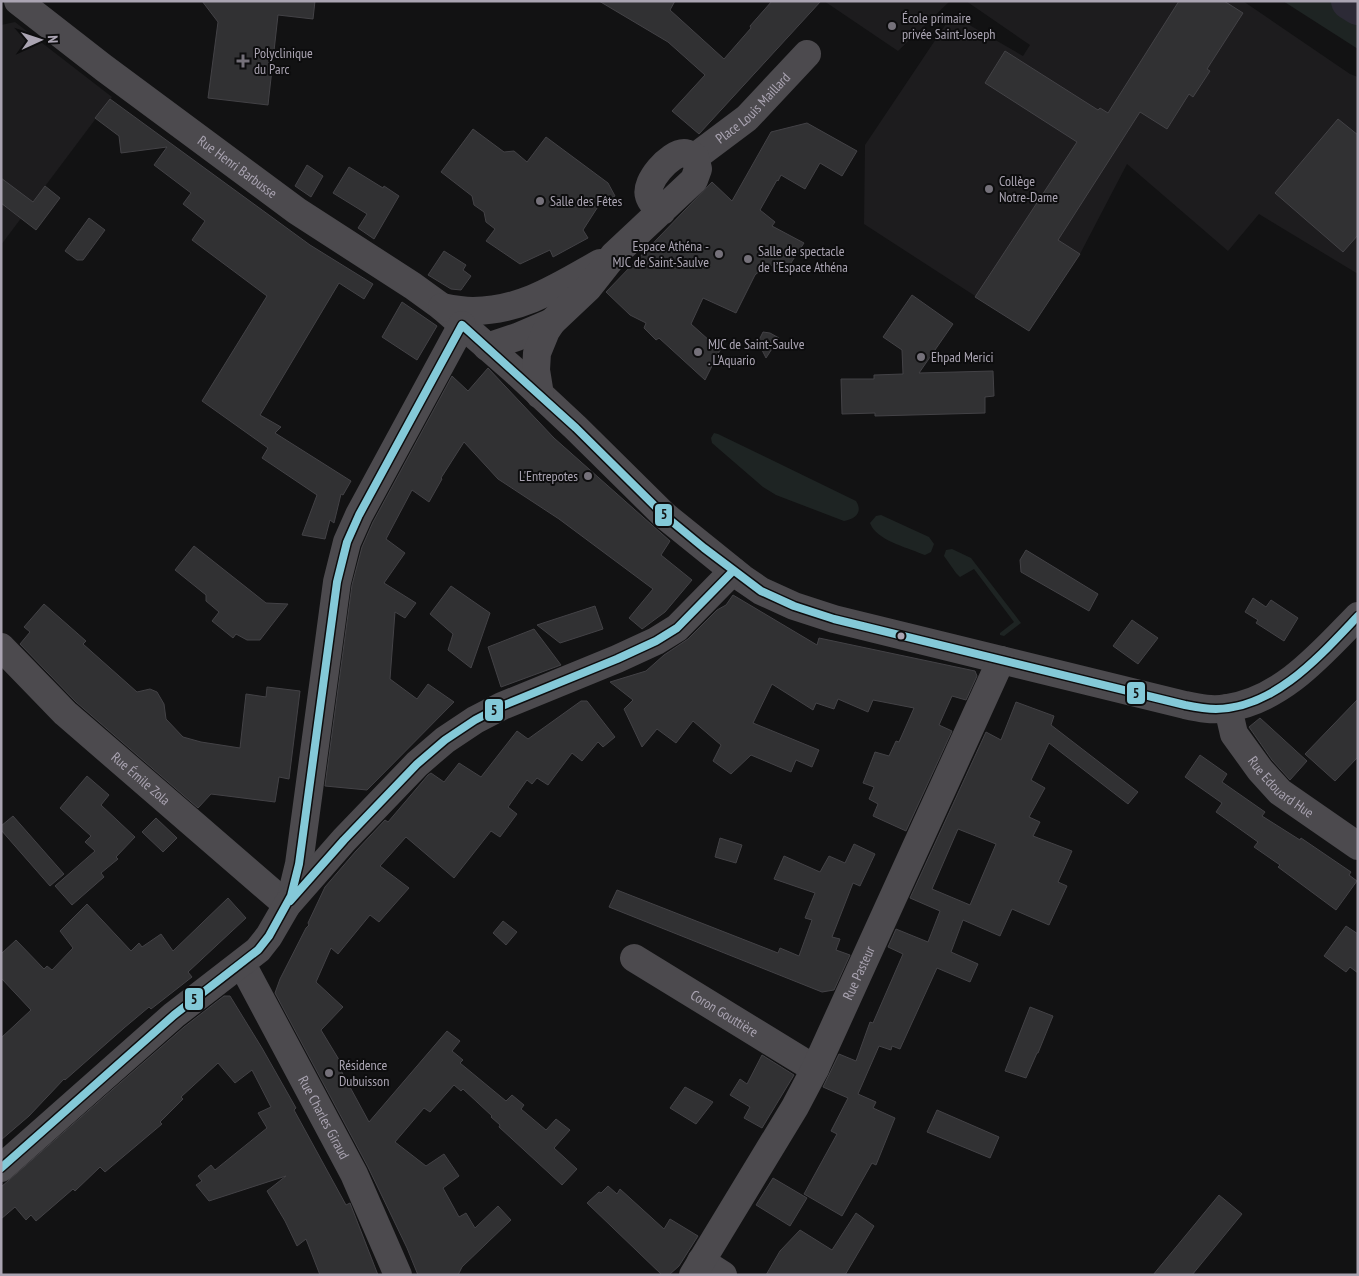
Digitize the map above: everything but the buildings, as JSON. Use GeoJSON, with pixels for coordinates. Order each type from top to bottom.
{"type":"FeatureCollection","features":[{"type":"Feature","properties":{"kind":"street","name":"Rue Henri Barbusse"},"geometry":{"type":"LineString","coordinates":[[18,1],[104,68],[297,211],[413,286],[468,330],[540,395],[664,515],[733,571],[761,590],[808,611],[1185,706],[1207,709],[1228,708],[1260,698],[1295,677],[1358,616]]}},
{"type":"Feature","properties":{"kind":"street","name":"Place Louis Maillard"},"geometry":{"type":"LineString","coordinates":[[540,395],[536,370],[537,353],[541,339],[552,322],[588,288],[614,255],[694,180],[698,169],[695,157],[747,118],[807,54]]}},
{"type":"Feature","properties":{"kind":"street","name":"Place Louis Maillard"},"geometry":{"type":"LineString","coordinates":[[468,330],[503,321],[539,297],[614,255]]}},
{"type":"Feature","properties":{"kind":"street","name":"Place Louis Maillard"},"geometry":{"type":"LineString","coordinates":[[468,330],[472,312],[512,307],[539,297]]}},
{"type":"Feature","properties":{"kind":"street","name":"Place Louis Maillard"},"geometry":{"type":"LineString","coordinates":[[468,330],[517,337],[552,322]]}},
{"type":"Feature","properties":{"kind":"street"},"geometry":{"type":"LineString","coordinates":[[1,1168],[174,1015],[242,964],[264,944],[287,904],[293,891],[299,864],[336,582],[343,554],[359,516],[468,330]]}},
{"type":"Feature","properties":{"kind":"street"},"geometry":{"type":"LineString","coordinates":[[287,904],[417,764],[445,740],[475,720],[502,706],[617,660],[656,642],[684,621],[733,571]]}},
{"type":"Feature","properties":{"kind":"street","name":"Rue Émile Zola"},"geometry":{"type":"LineString","coordinates":[[1,647],[65,713],[287,904]]}},
{"type":"Feature","properties":{"kind":"street","name":"Rue Pasteur"},"geometry":{"type":"LineString","coordinates":[[706,1270],[816,1069],[1001,660]]}},
{"type":"Feature","properties":{"kind":"street","name":"Rue Edouard Hue"},"geometry":{"type":"LineString","coordinates":[[1228,708],[1234,734],[1270,783],[1358,846]]}},
{"type":"Feature","properties":{"kind":"street","name":"Coron Gouttière"},"geometry":{"type":"LineString","coordinates":[[634,958],[816,1069]]}},
{"type":"Feature","properties":{"kind":"street","name":"Rue Charles Giraud"},"geometry":{"type":"LineString","coordinates":[[242,964],[354,1174],[398,1275]]}},
{"type":"Feature","properties":{"kind":"shaded area","name":"École primaire privée Saint-Joseph"},"geometry":{"type":"Polygon","coordinates":[[[824,1],[950,1],[898,51],[824,1]]]}},
{"type":"Feature","properties":{"kind":"shaded area","name":"Collège Notre-Dame"},"geometry":{"type":"Polygon","coordinates":[[[966,1],[1243,1],[1350,74],[1358,77],[1358,274],[1259,214],[1228,251],[1127,164],[1080,254],[1029,331],[864,224],[865,145],[952,15],[1023,56],[1030,45],[966,1]]]}},
{"type":"Feature","properties":{"kind":"shaded area"},"geometry":{"type":"Polygon","coordinates":[[[1283,1],[1358,1],[1358,49],[1283,1]]]}},
{"type":"Feature","properties":{"kind":"shaded area"},"geometry":{"type":"Polygon","coordinates":[[[15,22],[112,97],[1,245],[1,25],[15,22]]]}},
{"type":"Feature","properties":{"kind":"shaded area"},"geometry":{"type":"Polygon","coordinates":[[[714,433],[856,501],[859,508],[857,514],[852,519],[844,521],[776,495],[763,487],[712,443],[711,438],[714,433]]]}},
{"type":"Feature","properties":{"kind":"shaded area"},"geometry":{"type":"Polygon","coordinates":[[[881,515],[929,537],[934,544],[931,552],[925,555],[922,554],[878,534],[870,523],[876,516],[881,515]]]}},
{"type":"Feature","properties":{"kind":"shaded area"},"geometry":{"type":"Polygon","coordinates":[[[952,549],[971,558],[1021,623],[1004,636],[1000,635],[1000,633],[1014,622],[974,569],[960,577],[956,573],[944,556],[946,550],[952,549]]]}},
{"type":"Feature","properties":{"kind":"waterway"},"geometry":{"type":"LineString","coordinates":[[1350,1],[1358,6]]}},
{"type":"Feature","properties":{"kind":"transit line","name":"5"},"geometry":{"type":"LineString","coordinates":[[1,1168],[174,1015],[258,950],[269,936],[291,896],[299,864],[337,582],[347,542],[359,515],[462,325],[576,428],[664,515],[704,548],[761,591],[794,606],[834,619],[1185,705],[1216,709],[1258,700],[1277,690],[1312,663],[1358,616]]}},
{"type":"Feature","properties":{"kind":"transit line","name":"5"},"geometry":{"type":"LineString","coordinates":[[290,901],[344,840],[417,764],[445,740],[475,720],[502,706],[656,641],[677,628],[733,571]]}},
{"type":"Feature","properties":{"kind":"place","name":"École primaire privée Saint-Joseph"},"geometry":{"type":"Point","coordinates":[892,26]}},
{"type":"Feature","properties":{"kind":"place","name":"Polyclinique du Parc"},"geometry":{"type":"Point","coordinates":[243,61]}},
{"type":"Feature","properties":{"kind":"place","name":"Collège Notre-Dame"},"geometry":{"type":"Point","coordinates":[989,189]}},
{"type":"Feature","properties":{"kind":"place","name":"Salle des Fêtes"},"geometry":{"type":"Point","coordinates":[540,201]}},
{"type":"Feature","properties":{"kind":"place","name":"Espace Athéna - MJC de Saint-Saulve"},"geometry":{"type":"Point","coordinates":[719,254]}},
{"type":"Feature","properties":{"kind":"place","name":"Salle de spectacle de l’Espace Athéna"},"geometry":{"type":"Point","coordinates":[748,259]}},
{"type":"Feature","properties":{"kind":"place","name":"MJC de Saint-Saulve . L'Aquario"},"geometry":{"type":"Point","coordinates":[698,352]}},
{"type":"Feature","properties":{"kind":"place","name":"Ehpad Merici"},"geometry":{"type":"Point","coordinates":[921,357]}},
{"type":"Feature","properties":{"kind":"place","name":"L'Entrepotes"},"geometry":{"type":"Point","coordinates":[588,476]}},
{"type":"Feature","properties":{"kind":"place","name":"Résidence Dubuisson"},"geometry":{"type":"Point","coordinates":[329,1073]}}]}
